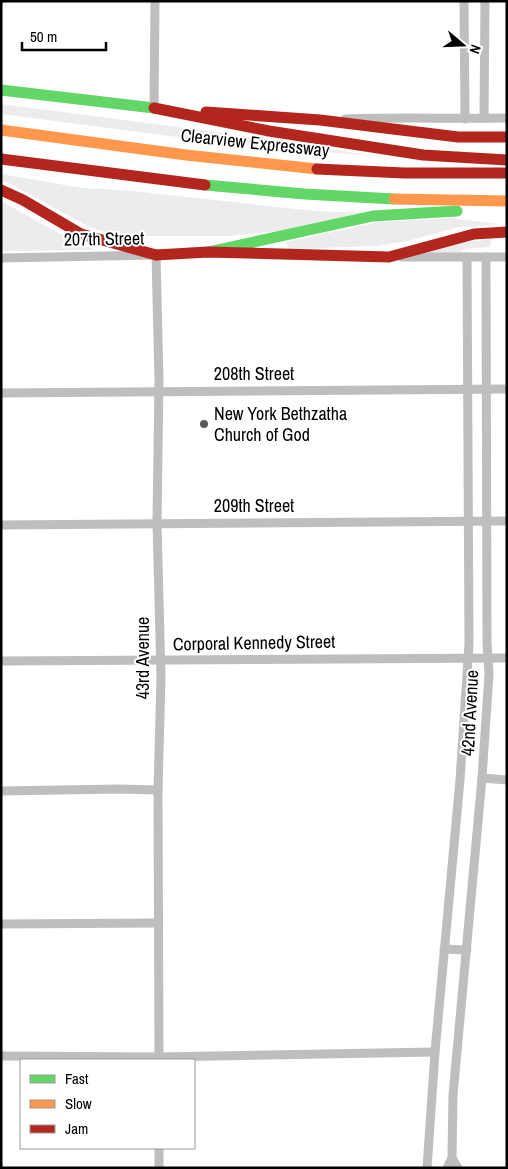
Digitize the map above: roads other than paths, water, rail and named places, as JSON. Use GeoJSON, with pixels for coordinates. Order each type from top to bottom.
{"type":"FeatureCollection","features":[{"type":"Feature","properties":{"kind":"main road","name":"Clearview Expressway"},"geometry":{"type":"LineString","coordinates":[[1,90],[154,108],[320,120]]}},
{"type":"Feature","properties":{"kind":"main road"},"geometry":{"type":"LineString","coordinates":[[154,108],[269,131],[423,155],[507,160]]}},
{"type":"Feature","properties":{"kind":"main road"},"geometry":{"type":"LineString","coordinates":[[320,120],[458,137],[507,137]]}},
{"type":"Feature","properties":{"kind":"main road","name":"Clearview Expressway"},"geometry":{"type":"LineString","coordinates":[[1,130],[286,165],[369,172],[507,173]]}},
{"type":"Feature","properties":{"kind":"main road"},"geometry":{"type":"LineString","coordinates":[[1,159],[275,192],[370,199],[507,201]]}},
{"type":"Feature","properties":{"kind":"main road"},"geometry":{"type":"LineString","coordinates":[[1,190],[81,234],[156,255]]}},
{"type":"Feature","properties":{"kind":"main road"},"geometry":{"type":"LineString","coordinates":[[208,252],[373,216],[507,208]]}},
{"type":"Feature","properties":{"kind":"main road"},"geometry":{"type":"LineString","coordinates":[[208,252],[390,257],[474,234],[507,232]]}},
{"type":"Feature","properties":{"kind":"main road","name":"207th Street"},"geometry":{"type":"LineString","coordinates":[[156,255],[208,252]]}},
{"type":"Feature","properties":{"kind":"street"},"geometry":{"type":"LineString","coordinates":[[154,108],[155,1]]}},
{"type":"Feature","properties":{"kind":"street"},"geometry":{"type":"LineString","coordinates":[[464,1],[465,119]]}},
{"type":"Feature","properties":{"kind":"street"},"geometry":{"type":"LineString","coordinates":[[484,118],[485,1]]}},
{"type":"Feature","properties":{"kind":"street","name":"Clearview Expressway"},"geometry":{"type":"LineString","coordinates":[[320,120],[404,117],[507,118]]}},
{"type":"Feature","properties":{"kind":"street","name":"207th Street"},"geometry":{"type":"LineString","coordinates":[[1,258],[156,255]]}},
{"type":"Feature","properties":{"kind":"street","name":"43rd Avenue"},"geometry":{"type":"LineString","coordinates":[[156,255],[157,523],[160,660],[158,790],[159,1058]]}},
{"type":"Feature","properties":{"kind":"street"},"geometry":{"type":"LineString","coordinates":[[390,257],[507,257]]}},
{"type":"Feature","properties":{"kind":"street","name":"42nd Avenue"},"geometry":{"type":"LineString","coordinates":[[428,1168],[435,1052],[460,780],[468,658],[468,257]]}},
{"type":"Feature","properties":{"kind":"street","name":"42nd Avenue"},"geometry":{"type":"LineString","coordinates":[[447,1168],[452,1158],[453,1095],[490,674],[487,643],[486,258]]}},
{"type":"Feature","properties":{"kind":"street","name":"208th Street"},"geometry":{"type":"LineString","coordinates":[[1,393],[507,389]]}},
{"type":"Feature","properties":{"kind":"street","name":"209th Street"},"geometry":{"type":"LineString","coordinates":[[1,525],[507,522]]}},
{"type":"Feature","properties":{"kind":"street","name":"Corporal Kennedy Street"},"geometry":{"type":"LineString","coordinates":[[1,661],[507,658]]}},
{"type":"Feature","properties":{"kind":"street"},"geometry":{"type":"LineString","coordinates":[[482,778],[507,780]]}},
{"type":"Feature","properties":{"kind":"street"},"geometry":{"type":"LineString","coordinates":[[1,791],[158,790]]}},
{"type":"Feature","properties":{"kind":"street"},"geometry":{"type":"LineString","coordinates":[[1,924],[158,923]]}},
{"type":"Feature","properties":{"kind":"street"},"geometry":{"type":"LineString","coordinates":[[444,950],[467,950]]}},
{"type":"Feature","properties":{"kind":"street"},"geometry":{"type":"LineString","coordinates":[[1,1056],[159,1058],[435,1052]]}},
{"type":"Feature","properties":{"kind":"street"},"geometry":{"type":"LineString","coordinates":[[159,1149],[159,1168]]}},
{"type":"Feature","properties":{"kind":"street"},"geometry":{"type":"LineString","coordinates":[[452,1158],[458,1168]]}},
{"type":"Feature","properties":{"kind":"place","name":"New York Bethzatha Church of God"},"geometry":{"type":"Point","coordinates":[204,424]}}]}
